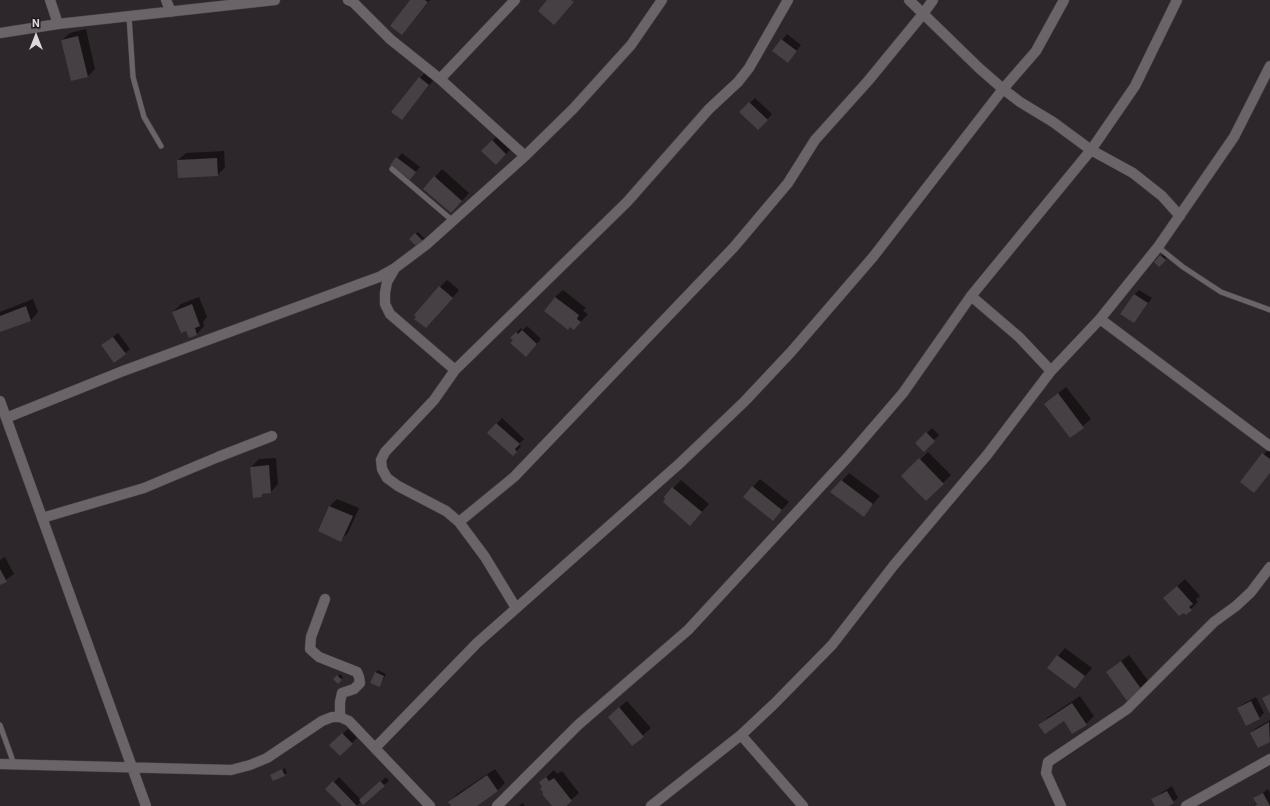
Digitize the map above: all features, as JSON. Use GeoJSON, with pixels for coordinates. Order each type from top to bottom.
{"type":"FeatureCollection","features":[{"type":"Feature","properties":{"kind":"street"},"geometry":{"type":"LineString","coordinates":[[50,0],[58,24]]}},
{"type":"Feature","properties":{"kind":"street"},"geometry":{"type":"LineString","coordinates":[[166,0],[172,12]]}},
{"type":"Feature","properties":{"kind":"street"},"geometry":{"type":"LineString","coordinates":[[0,33],[58,24],[275,0]]}},
{"type":"Feature","properties":{"kind":"street"},"geometry":{"type":"LineString","coordinates":[[348,0],[353,2],[390,39],[440,79],[525,156]]}},
{"type":"Feature","properties":{"kind":"street"},"geometry":{"type":"LineString","coordinates":[[440,79],[515,0]]}},
{"type":"Feature","properties":{"kind":"street"},"geometry":{"type":"LineString","coordinates":[[6,418],[123,371],[379,277],[395,268],[427,244],[453,221],[525,156],[573,109],[631,45],[662,0]]}},
{"type":"Feature","properties":{"kind":"street"},"geometry":{"type":"LineString","coordinates":[[516,608],[485,556],[459,522],[446,512],[387,478],[382,469],[381,460],[391,445],[434,400],[455,370],[627,202],[709,109],[738,82],[749,68],[788,0]]}},
{"type":"Feature","properties":{"kind":"street"},"geometry":{"type":"LineString","coordinates":[[909,0],[1003,89],[1020,102],[1053,122],[1091,150],[1133,173],[1162,196],[1180,216]]}},
{"type":"Feature","properties":{"kind":"street"},"geometry":{"type":"LineString","coordinates":[[459,522],[514,477],[734,247],[788,183],[816,140],[868,81],[933,0]]}},
{"type":"Feature","properties":{"kind":"street"},"geometry":{"type":"LineString","coordinates":[[374,748],[477,643],[623,516],[744,402],[786,358],[873,257],[1003,89],[1036,51],[1064,0]]}},
{"type":"Feature","properties":{"kind":"street"},"geometry":{"type":"LineString","coordinates":[[497,806],[578,725],[688,630],[846,458],[903,393],[971,296],[1091,150],[1134,86],[1177,0]]}},
{"type":"Feature","properties":{"kind":"street"},"geometry":{"type":"LineString","coordinates":[[652,806],[741,735],[832,645],[894,565],[988,455],[1051,371],[1100,319],[1158,247],[1234,137],[1270,66]]}},
{"type":"Feature","properties":{"kind":"street"},"geometry":{"type":"LineString","coordinates":[[395,268],[387,282],[385,294],[385,304],[390,314],[455,370]]}},
{"type":"Feature","properties":{"kind":"street"},"geometry":{"type":"LineString","coordinates":[[971,296],[1019,338],[1051,371]]}},
{"type":"Feature","properties":{"kind":"street"},"geometry":{"type":"LineString","coordinates":[[1100,319],[1270,446]]}},
{"type":"Feature","properties":{"kind":"street"},"geometry":{"type":"LineString","coordinates":[[0,400],[146,806]]}},
{"type":"Feature","properties":{"kind":"street"},"geometry":{"type":"LineString","coordinates":[[42,518],[144,488],[272,436]]}},
{"type":"Feature","properties":{"kind":"street"},"geometry":{"type":"LineString","coordinates":[[1061,806],[1046,773],[1048,762],[1127,709],[1214,622],[1236,606],[1251,592],[1270,567]]}},
{"type":"Feature","properties":{"kind":"street"},"geometry":{"type":"LineString","coordinates":[[325,599],[311,637],[310,649],[319,657],[357,672],[360,683],[354,689],[342,693],[340,702],[340,717]]}},
{"type":"Feature","properties":{"kind":"street"},"geometry":{"type":"LineString","coordinates":[[0,764],[232,770],[267,758],[322,721],[332,717],[340,717],[349,721],[430,806]]}},
{"type":"Feature","properties":{"kind":"street"},"geometry":{"type":"LineString","coordinates":[[741,735],[804,806]]}},
{"type":"Feature","properties":{"kind":"street"},"geometry":{"type":"LineString","coordinates":[[1186,806],[1270,759]]}},
{"type":"Feature","properties":{"kind":"lane"},"geometry":{"type":"LineString","coordinates":[[129,16],[133,77],[144,117],[161,146]]}},
{"type":"Feature","properties":{"kind":"lane"},"geometry":{"type":"LineString","coordinates":[[392,169],[453,221]]}},
{"type":"Feature","properties":{"kind":"lane"},"geometry":{"type":"LineString","coordinates":[[1158,247],[1183,267],[1221,292],[1270,310]]}},
{"type":"Feature","properties":{"kind":"lane"},"geometry":{"type":"LineString","coordinates":[[0,725],[14,764]]}},
{"type":"Feature","properties":{"kind":"building"},"geometry":{"type":"Polygon","coordinates":[[[410,0],[425,0],[428,2],[402,35],[390,26],[410,0]]]}},
{"type":"Feature","properties":{"kind":"building"},"geometry":{"type":"Polygon","coordinates":[[[547,0],[571,0],[574,2],[554,25],[538,11],[547,0]]]}},
{"type":"Feature","properties":{"kind":"building"},"geometry":{"type":"Polygon","coordinates":[[[78,36],[88,77],[71,81],[61,40],[78,36]]]}},
{"type":"Feature","properties":{"kind":"building"},"geometry":{"type":"Polygon","coordinates":[[[781,39],[797,51],[788,63],[772,51],[781,39]]]}},
{"type":"Feature","properties":{"kind":"building"},"geometry":{"type":"Polygon","coordinates":[[[419,77],[429,85],[402,120],[391,112],[419,77]]]}},
{"type":"Feature","properties":{"kind":"building"},"geometry":{"type":"Polygon","coordinates":[[[749,102],[768,120],[758,130],[739,112],[749,102]]]}},
{"type":"Feature","properties":{"kind":"building"},"geometry":{"type":"Polygon","coordinates":[[[492,140],[506,154],[496,165],[481,151],[492,140]]]}},
{"type":"Feature","properties":{"kind":"building"},"geometry":{"type":"Polygon","coordinates":[[[396,157],[416,172],[410,180],[390,165],[396,157]]]}},
{"type":"Feature","properties":{"kind":"building"},"geometry":{"type":"Polygon","coordinates":[[[217,158],[218,176],[178,178],[177,160],[217,158]]]}},
{"type":"Feature","properties":{"kind":"building"},"geometry":{"type":"Polygon","coordinates":[[[434,176],[462,201],[451,213],[423,189],[434,176]]]}},
{"type":"Feature","properties":{"kind":"building"},"geometry":{"type":"Polygon","coordinates":[[[415,233],[423,241],[417,247],[409,239],[415,233]]]}},
{"type":"Feature","properties":{"kind":"building"},"geometry":{"type":"Polygon","coordinates":[[[1160,255],[1166,260],[1159,267],[1154,262],[1160,255]]]}},
{"type":"Feature","properties":{"kind":"building"},"geometry":{"type":"Polygon","coordinates":[[[439,286],[453,298],[426,328],[414,319],[416,317],[414,315],[439,286]]]}},
{"type":"Feature","properties":{"kind":"building"},"geometry":{"type":"Polygon","coordinates":[[[1134,294],[1148,303],[1134,323],[1120,314],[1134,294]]]}},
{"type":"Feature","properties":{"kind":"building"},"geometry":{"type":"Polygon","coordinates":[[[555,297],[579,315],[577,319],[581,322],[574,330],[570,327],[568,330],[544,311],[555,297]]]}},
{"type":"Feature","properties":{"kind":"building"},"geometry":{"type":"Polygon","coordinates":[[[192,304],[200,326],[195,328],[197,335],[189,338],[186,331],[181,333],[172,312],[192,304]]]}},
{"type":"Feature","properties":{"kind":"building"},"geometry":{"type":"Polygon","coordinates":[[[26,306],[31,321],[0,332],[0,316],[26,306]]]}},
{"type":"Feature","properties":{"kind":"building"},"geometry":{"type":"Polygon","coordinates":[[[522,330],[537,344],[526,357],[510,343],[513,340],[510,338],[516,332],[518,334],[522,330]]]}},
{"type":"Feature","properties":{"kind":"building"},"geometry":{"type":"Polygon","coordinates":[[[113,337],[126,354],[114,363],[101,345],[113,337]]]}},
{"type":"Feature","properties":{"kind":"building"},"geometry":{"type":"Polygon","coordinates":[[[1058,393],[1084,428],[1070,438],[1044,404],[1058,393]]]}},
{"type":"Feature","properties":{"kind":"building"},"geometry":{"type":"Polygon","coordinates":[[[496,423],[520,444],[515,449],[517,452],[513,456],[487,433],[496,423]]]}},
{"type":"Feature","properties":{"kind":"building"},"geometry":{"type":"Polygon","coordinates":[[[926,432],[935,441],[924,452],[915,443],[926,432]]]}},
{"type":"Feature","properties":{"kind":"building"},"geometry":{"type":"Polygon","coordinates":[[[1262,453],[1270,459],[1270,473],[1254,493],[1240,482],[1262,453]]]}},
{"type":"Feature","properties":{"kind":"building"},"geometry":{"type":"Polygon","coordinates":[[[919,458],[944,484],[926,501],[901,476],[919,458]]]}},
{"type":"Feature","properties":{"kind":"building"},"geometry":{"type":"Polygon","coordinates":[[[269,465],[271,493],[262,494],[262,497],[253,498],[250,467],[269,465]]]}},
{"type":"Feature","properties":{"kind":"building"},"geometry":{"type":"Polygon","coordinates":[[[841,480],[873,504],[864,517],[830,492],[841,480]]]}},
{"type":"Feature","properties":{"kind":"building"},"geometry":{"type":"Polygon","coordinates":[[[752,486],[782,510],[773,521],[743,497],[752,486]]]}},
{"type":"Feature","properties":{"kind":"building"},"geometry":{"type":"Polygon","coordinates":[[[672,487],[702,512],[690,526],[663,502],[665,499],[664,497],[672,487]]]}},
{"type":"Feature","properties":{"kind":"building"},"geometry":{"type":"Polygon","coordinates":[[[329,506],[353,516],[341,542],[318,531],[329,506]]]}},
{"type":"Feature","properties":{"kind":"building"},"geometry":{"type":"Polygon","coordinates":[[[0,569],[7,582],[0,585],[0,569]]]}},
{"type":"Feature","properties":{"kind":"building"},"geometry":{"type":"Polygon","coordinates":[[[1177,586],[1193,604],[1189,607],[1192,610],[1186,615],[1184,613],[1179,616],[1163,598],[1177,586]]]}},
{"type":"Feature","properties":{"kind":"building"},"geometry":{"type":"Polygon","coordinates":[[[1057,655],[1085,676],[1075,689],[1047,668],[1057,655]]]}},
{"type":"Feature","properties":{"kind":"building"},"geometry":{"type":"Polygon","coordinates":[[[1121,661],[1142,690],[1127,701],[1106,672],[1121,661]]]}},
{"type":"Feature","properties":{"kind":"building"},"geometry":{"type":"Polygon","coordinates":[[[375,672],[384,676],[380,687],[370,683],[375,672]]]}},
{"type":"Feature","properties":{"kind":"building"},"geometry":{"type":"Polygon","coordinates":[[[337,675],[342,680],[338,684],[333,679],[337,675]]]}},
{"type":"Feature","properties":{"kind":"building"},"geometry":{"type":"Polygon","coordinates":[[[1270,694],[1270,714],[1262,698],[1270,694]]]}},
{"type":"Feature","properties":{"kind":"building"},"geometry":{"type":"Polygon","coordinates":[[[1251,701],[1260,719],[1246,726],[1237,708],[1251,701]]]}},
{"type":"Feature","properties":{"kind":"building"},"geometry":{"type":"Polygon","coordinates":[[[1072,703],[1087,725],[1072,734],[1064,721],[1045,734],[1038,725],[1072,703]]]}},
{"type":"Feature","properties":{"kind":"building"},"geometry":{"type":"Polygon","coordinates":[[[619,707],[644,737],[632,746],[608,717],[619,707]]]}},
{"type":"Feature","properties":{"kind":"building"},"geometry":{"type":"Polygon","coordinates":[[[1269,722],[1270,742],[1258,748],[1250,733],[1269,722]]]}},
{"type":"Feature","properties":{"kind":"building"},"geometry":{"type":"Polygon","coordinates":[[[342,733],[353,744],[340,756],[329,745],[342,733]]]}},
{"type":"Feature","properties":{"kind":"building"},"geometry":{"type":"Polygon","coordinates":[[[282,769],[285,776],[273,781],[270,775],[282,769]]]}},
{"type":"Feature","properties":{"kind":"building"},"geometry":{"type":"Polygon","coordinates":[[[487,775],[498,791],[477,806],[451,806],[448,802],[487,775]]]}},
{"type":"Feature","properties":{"kind":"building"},"geometry":{"type":"Polygon","coordinates":[[[546,777],[549,781],[554,778],[572,801],[566,806],[552,806],[542,794],[543,793],[540,788],[542,787],[539,782],[546,777]]]}},
{"type":"Feature","properties":{"kind":"building"},"geometry":{"type":"Polygon","coordinates":[[[333,781],[357,806],[342,806],[325,789],[333,781]]]}},
{"type":"Feature","properties":{"kind":"building"},"geometry":{"type":"Polygon","coordinates":[[[380,781],[385,786],[363,805],[359,800],[380,781]]]}},
{"type":"Feature","properties":{"kind":"building"},"geometry":{"type":"Polygon","coordinates":[[[1167,791],[1174,803],[1169,806],[1155,806],[1151,799],[1167,791]]]}},
{"type":"Feature","properties":{"kind":"building"},"geometry":{"type":"Polygon","coordinates":[[[1263,793],[1270,806],[1254,806],[1257,804],[1253,798],[1263,793]]]}}]}
